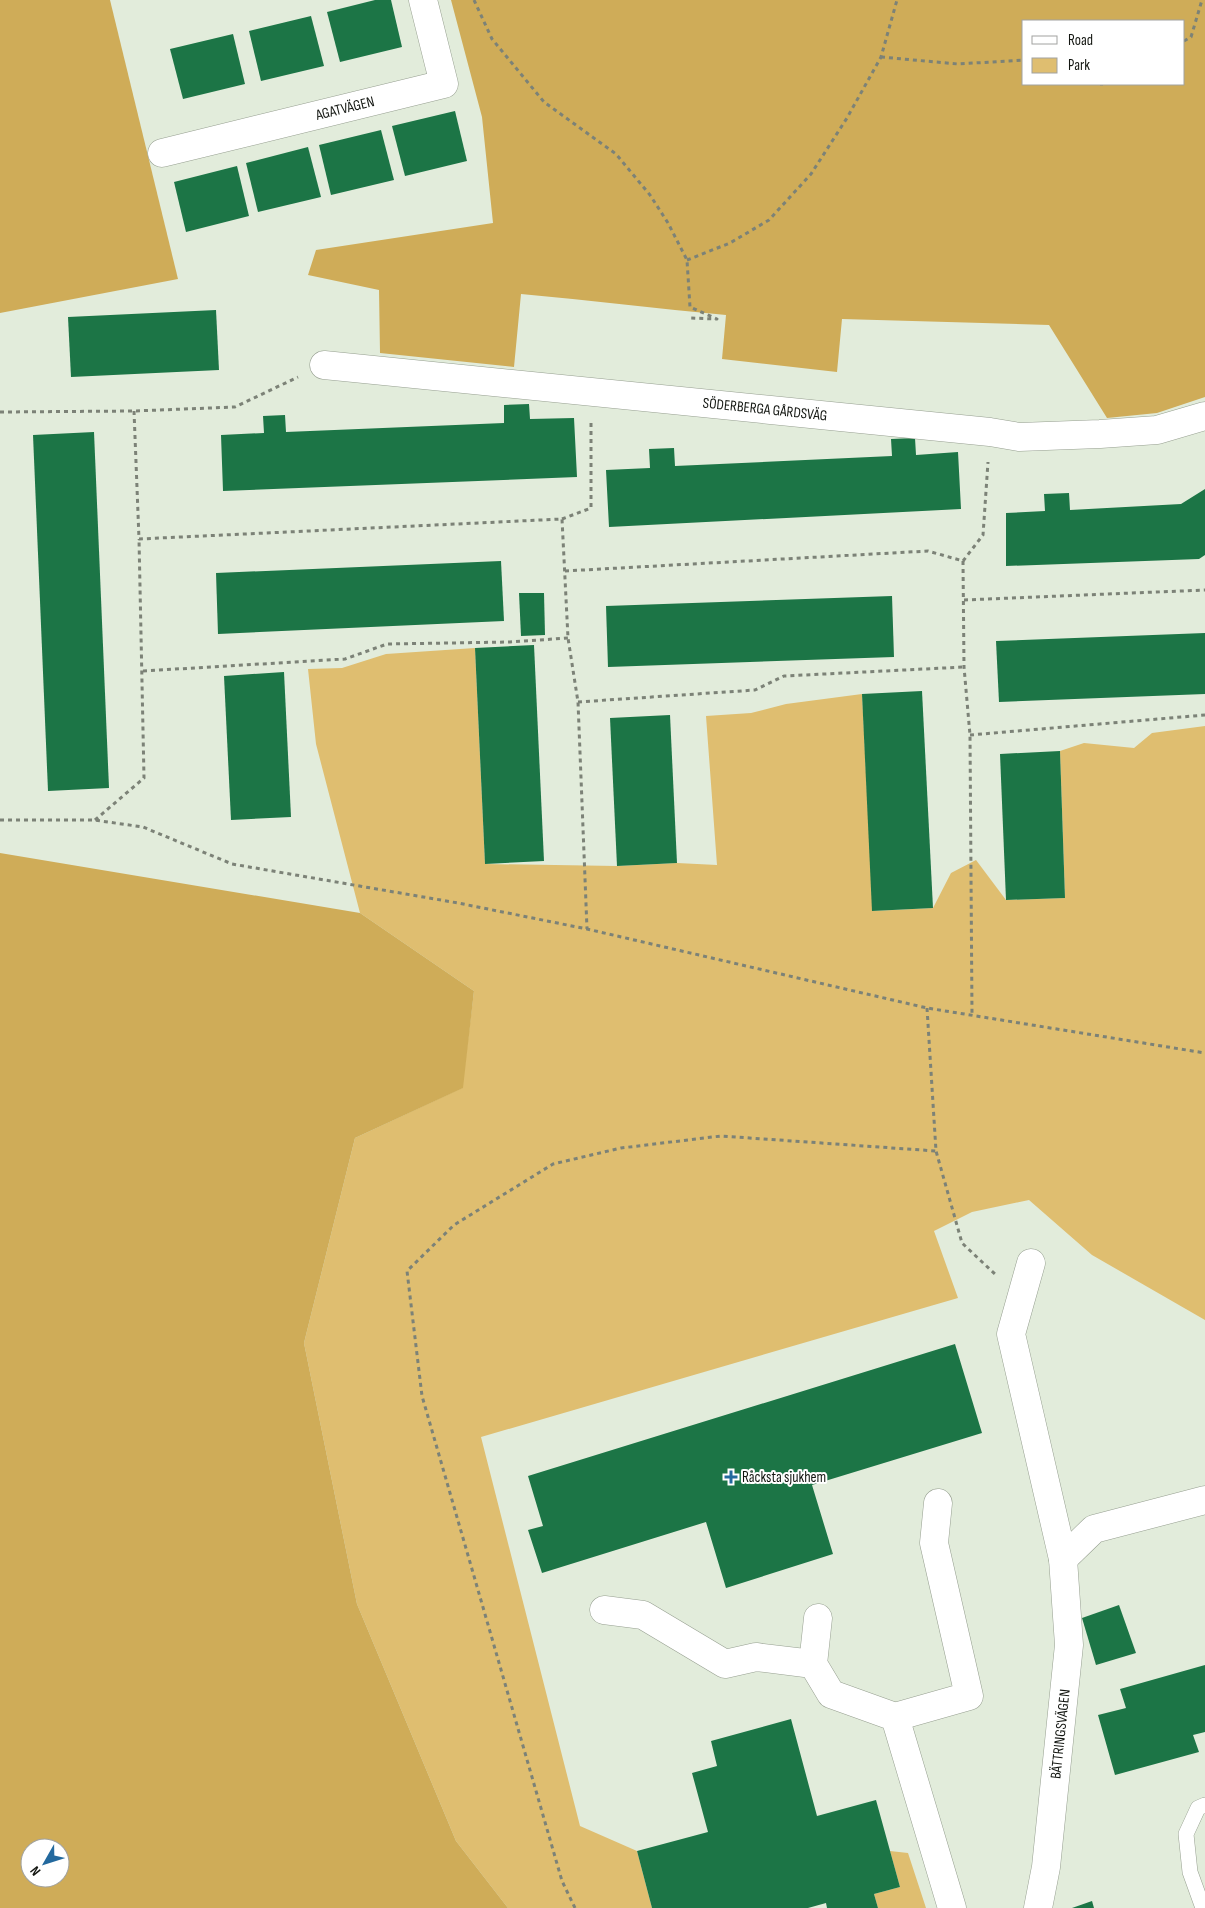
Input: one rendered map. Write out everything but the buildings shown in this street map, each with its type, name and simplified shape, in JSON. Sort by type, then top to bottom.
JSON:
[{"type":"street","name":"AGATVÄGEN","points":[[162,152],[444,84],[422,0]]},
{"type":"street","name":"SÖDERBERGA GÅRDSVÄG","points":[[324,365],[990,432],[1019,437],[1157,430],[1205,416]]},
{"type":"street","name":"BÄTTRINGSVÄGEN","points":[[1032,1263],[1011,1334],[1062,1559],[1069,1645],[1046,1867],[1038,1908]]},
{"type":"street","points":[[1062,1559],[1094,1529],[1205,1500]]},
{"type":"street","points":[[818,1618],[814,1664],[830,1694],[895,1716],[969,1696],[934,1543],[938,1503]]},
{"type":"street","points":[[604,1610],[643,1615],[724,1664],[756,1657],[814,1664]]},
{"type":"street","points":[[895,1716],[952,1908]]},
{"type":"lane","points":[[1203,1908],[1190,1872],[1186,1834],[1198,1808],[1205,1805]]},
{"type":"path","points":[[474,0],[492,39],[544,102],[616,154],[650,195],[668,223],[686,260],[690,307],[717,320],[690,318]]},
{"type":"path","points":[[686,260],[730,243],[770,220],[811,174],[847,118],[881,57],[897,0]]},
{"type":"path","points":[[1185,41],[1191,38],[1202,0]]},
{"type":"path","points":[[881,57],[958,64],[1022,60]]},
{"type":"path","points":[[0,412],[134,411],[235,407],[324,365]]},
{"type":"path","points":[[139,539],[562,519],[592,508],[591,392]]},
{"type":"path","points":[[94,820],[144,778],[139,539],[134,411]]},
{"type":"path","points":[[972,1014],[970,735],[964,667],[963,561],[983,535],[990,432]]},
{"type":"path","points":[[562,519],[568,638],[578,702],[587,929]]},
{"type":"path","points":[[565,571],[928,551],[963,561]]},
{"type":"path","points":[[964,600],[1205,590]]},
{"type":"path","points":[[142,671],[344,659],[387,644],[510,642],[568,638]]},
{"type":"path","points":[[578,702],[755,690],[784,676],[964,667]]},
{"type":"path","points":[[970,735],[1205,715]]},
{"type":"path","points":[[0,820],[94,820],[142,827],[232,864],[458,903],[587,929],[927,1008],[1205,1053]]},
{"type":"path","points":[[927,1008],[936,1151],[962,1243],[1021,1299]]},
{"type":"path","points":[[575,1908],[562,1881],[422,1396],[408,1272],[454,1225],[553,1164],[621,1148],[721,1136],[936,1151]]},
{"type":"green space","points":[[475,648],[485,864],[617,866],[677,863],[717,865],[706,716],[751,713],[786,704],[862,694],[873,911],[933,908],[951,873],[976,860],[1006,900],[1065,898],[1060,751],[1084,743],[1134,748],[1152,733],[1205,726],[1205,1320],[1092,1255],[1029,1200],[972,1212],[934,1231],[958,1298],[481,1437],[580,1826],[637,1851],[652,1908],[508,1908],[456,1841],[357,1604],[304,1343],[355,1138],[462,1088],[474,991],[360,913],[316,744],[308,669],[342,668],[386,654]]},
{"type":"green space","points":[[890,1851],[908,1853],[926,1908],[878,1908],[874,1894],[900,1887]]},
{"type":"shaded area","points":[[0,0],[110,0],[178,279],[0,313]]},
{"type":"shaded area","points":[[451,0],[1205,0],[1205,397],[1157,413],[1107,418],[1049,325],[842,319],[837,372],[722,359],[726,315],[521,294],[514,367],[380,353],[379,290],[308,275],[316,250],[493,223],[482,117]]},
{"type":"shaded area","points":[[0,853],[360,913],[474,991],[463,1088],[355,1138],[304,1343],[357,1604],[456,1841],[508,1908],[0,1908]]},
{"type":"place","name":"Råcksta sjukhem","points":[[731,1477]]}]
